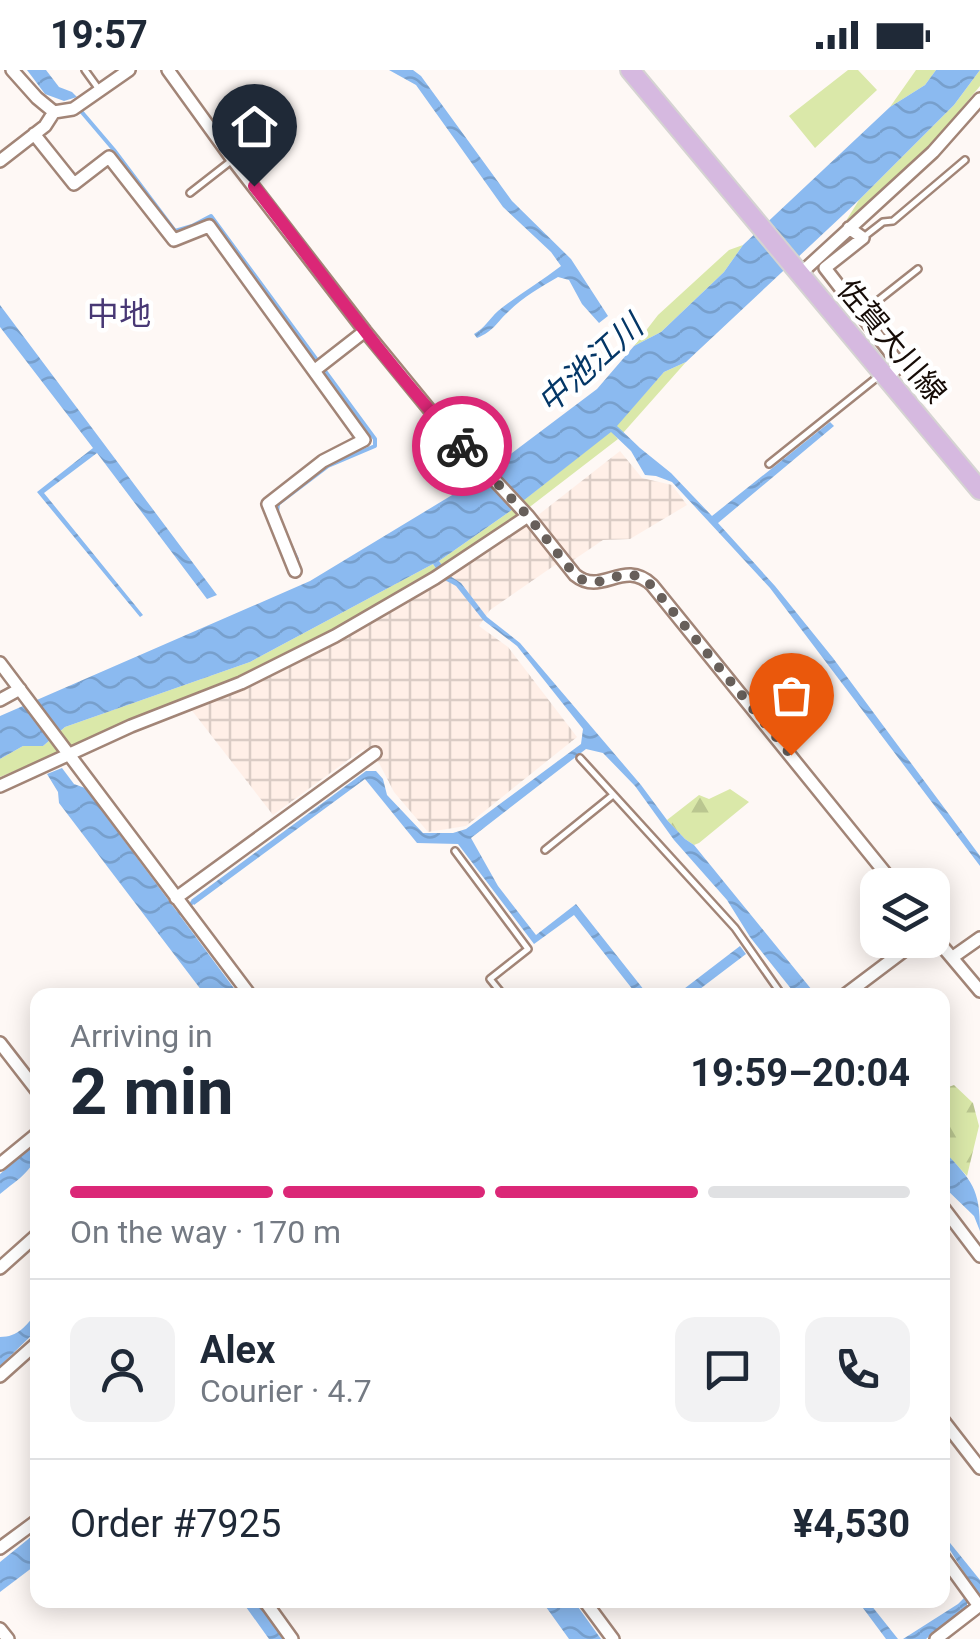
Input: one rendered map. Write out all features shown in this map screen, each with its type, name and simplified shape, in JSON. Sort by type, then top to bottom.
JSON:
[{"type":"main road","name":"佐賀大川線","points":[[630,70],[980,490]]},
{"type":"street","points":[[12,70],[54,112]]},
{"type":"street","points":[[0,162],[45,126],[54,112],[76,107],[128,70]]},
{"type":"street","points":[[168,70],[365,331],[575,575],[592,584],[637,574],[652,586],[881,868]]},
{"type":"street","points":[[800,274],[932,152],[980,99]]},
{"type":"street","points":[[34,134],[74,184],[109,157],[174,240],[209,226],[319,366],[364,440],[322,460],[268,504],[295,571]]},
{"type":"street","points":[[849,228],[863,238],[825,268],[900,366],[885,376]]},
{"type":"street","points":[[319,366],[365,331]]},
{"type":"street","points":[[0,786],[66,751],[241,683],[335,636],[435,578],[528,516]]},
{"type":"street","points":[[0,663],[245,988]]},
{"type":"street","points":[[0,700],[21,691]]},
{"type":"street","points":[[176,898],[375,753]]},
{"type":"street","points":[[953,958],[980,938]]},
{"type":"street","points":[[950,955],[980,991]]},
{"type":"street","points":[[854,988],[894,958]]},
{"type":"street","points":[[0,1042],[30,1081]]},
{"type":"street","points":[[0,1164],[30,1140]]},
{"type":"street","points":[[950,1217],[980,1256]]},
{"type":"street","points":[[0,1268],[30,1241]]},
{"type":"street","points":[[0,1376],[30,1349]]},
{"type":"street","points":[[950,1429],[980,1468]]},
{"type":"street","points":[[0,1548],[30,1526]]},
{"type":"street","points":[[936,1639],[979,1606],[950,1566]]},
{"type":"street","points":[[270,1608],[292,1639]]},
{"type":"street","points":[[590,1608],[613,1639]]},
{"type":"street","points":[[0,1629],[8,1639]]},
{"type":"lane","points":[[85,70],[100,90]]},
{"type":"lane","points":[[190,193],[234,160]]},
{"type":"lane","points":[[863,238],[883,222],[893,221],[965,160]]},
{"type":"lane","points":[[861,314],[918,269]]},
{"type":"lane","points":[[769,464],[885,376]]},
{"type":"lane","points":[[580,758],[735,928],[777,988]]},
{"type":"lane","points":[[545,850],[613,795]]},
{"type":"lane","points":[[455,852],[528,949],[490,979],[497,988]]},
{"type":"shaded area","points":[[620,451],[642,478],[672,485],[687,505],[630,539],[603,540],[569,563],[555,565],[490,610],[479,626],[508,647],[577,737],[466,826],[428,832],[394,792],[379,763],[363,749],[273,815],[190,708],[281,671],[431,587],[528,523]]},
{"type":"green space","points":[[848,70],[858,70],[877,90],[815,148],[789,116]]},
{"type":"green space","points":[[916,70],[936,70],[925,85],[890,107]]},
{"type":"green space","points":[[980,70],[980,86],[929,148],[844,224],[859,200],[954,105]]},
{"type":"green space","points":[[743,245],[724,272],[661,332],[634,346],[658,315],[729,250]]},
{"type":"green space","points":[[686,362],[623,433],[616,426],[664,372]]},
{"type":"green space","points":[[611,431],[618,439],[518,516],[442,565],[439,561],[509,512]]},
{"type":"green space","points":[[433,564],[437,570],[335,631],[234,680],[0,777],[0,759],[23,746],[43,746],[65,727],[250,662]]},
{"type":"green space","points":[[730,789],[749,802],[699,843],[694,845],[685,839],[667,820],[699,795],[709,799]]},
{"type":"green space","points":[[954,1085],[973,1103],[979,1126],[967,1176],[950,1158],[950,1086]]},
{"type":"water","points":[[27,70],[46,70],[59,87],[77,97],[64,101],[45,94]]},
{"type":"water","points":[[389,70],[413,70],[421,76],[512,201],[571,259],[608,316],[599,323],[582,304],[569,280],[558,277],[520,301],[491,330],[477,338],[474,334],[498,311],[561,266],[503,207],[416,85]]},
{"type":"water","points":[[936,70],[980,70],[954,105],[859,200],[686,362],[664,372],[617,426],[671,473],[712,516],[830,422],[834,426],[718,523],[833,658],[980,856],[980,866],[770,588],[672,482],[645,475],[631,451],[611,432],[439,561],[487,617],[520,643],[667,820],[694,845],[810,988],[790,988],[727,900],[674,840],[635,786],[603,753],[586,749],[471,838],[498,886],[536,935],[576,904],[642,988],[631,988],[574,915],[534,944],[458,844],[417,843],[365,779],[194,905],[191,900],[366,771],[376,771],[383,779],[387,795],[423,833],[453,833],[466,829],[581,744],[583,729],[517,646],[483,620],[433,564],[250,662],[65,727],[43,746],[23,746],[0,759],[0,716],[310,581],[472,483],[597,389],[634,346],[661,332],[724,272],[743,245],[890,107],[925,85]]},
{"type":"water","points":[[0,305],[217,595],[207,599],[97,453],[44,493],[143,615],[140,617],[37,492],[93,448],[0,327]]},
{"type":"water","points":[[62,768],[74,784],[85,788],[234,988],[200,988],[59,803],[58,792],[47,774]]},
{"type":"water","points":[[740,946],[746,954],[701,988],[685,988]]},
{"type":"water","points":[[30,1149],[30,1167],[0,1194],[0,1174]]},
{"type":"water","points":[[950,1158],[976,1195],[980,1231],[974,1216],[950,1193]]},
{"type":"water","points":[[30,1320],[30,1337],[0,1366],[0,1337],[17,1333]]},
{"type":"water","points":[[30,1538],[30,1569],[0,1592],[0,1562]]},
{"type":"water","points":[[950,1543],[980,1580],[980,1594],[975,1593],[950,1550]]},
{"type":"water","points":[[964,1598],[967,1606],[926,1639],[903,1639],[958,1604]]},
{"type":"water","points":[[247,1608],[261,1608],[283,1639],[269,1639]]},
{"type":"water","points":[[547,1608],[579,1608],[601,1639],[569,1639]]},
{"type":"water","points":[[863,1608],[873,1608],[898,1639],[886,1639]]},
{"type":"waterway","points":[[80,110],[175,231],[211,216],[375,439],[375,446],[328,466],[278,504],[277,513]]},
{"type":"waterway","points":[[290,544],[297,559]]},
{"type":"waterway","points":[[178,914],[193,902]]},
{"type":"way so far","points":[[462,446],[584,582],[592,584],[624,574],[637,574],[645,579],[791,755]]},
{"type":"district","name":"中地","points":[[119,314]]},
{"type":"route","points":[[254,186],[365,331],[462,446]]},
{"type":"water label","name":"中池江川","points":[[590,364]]}]
